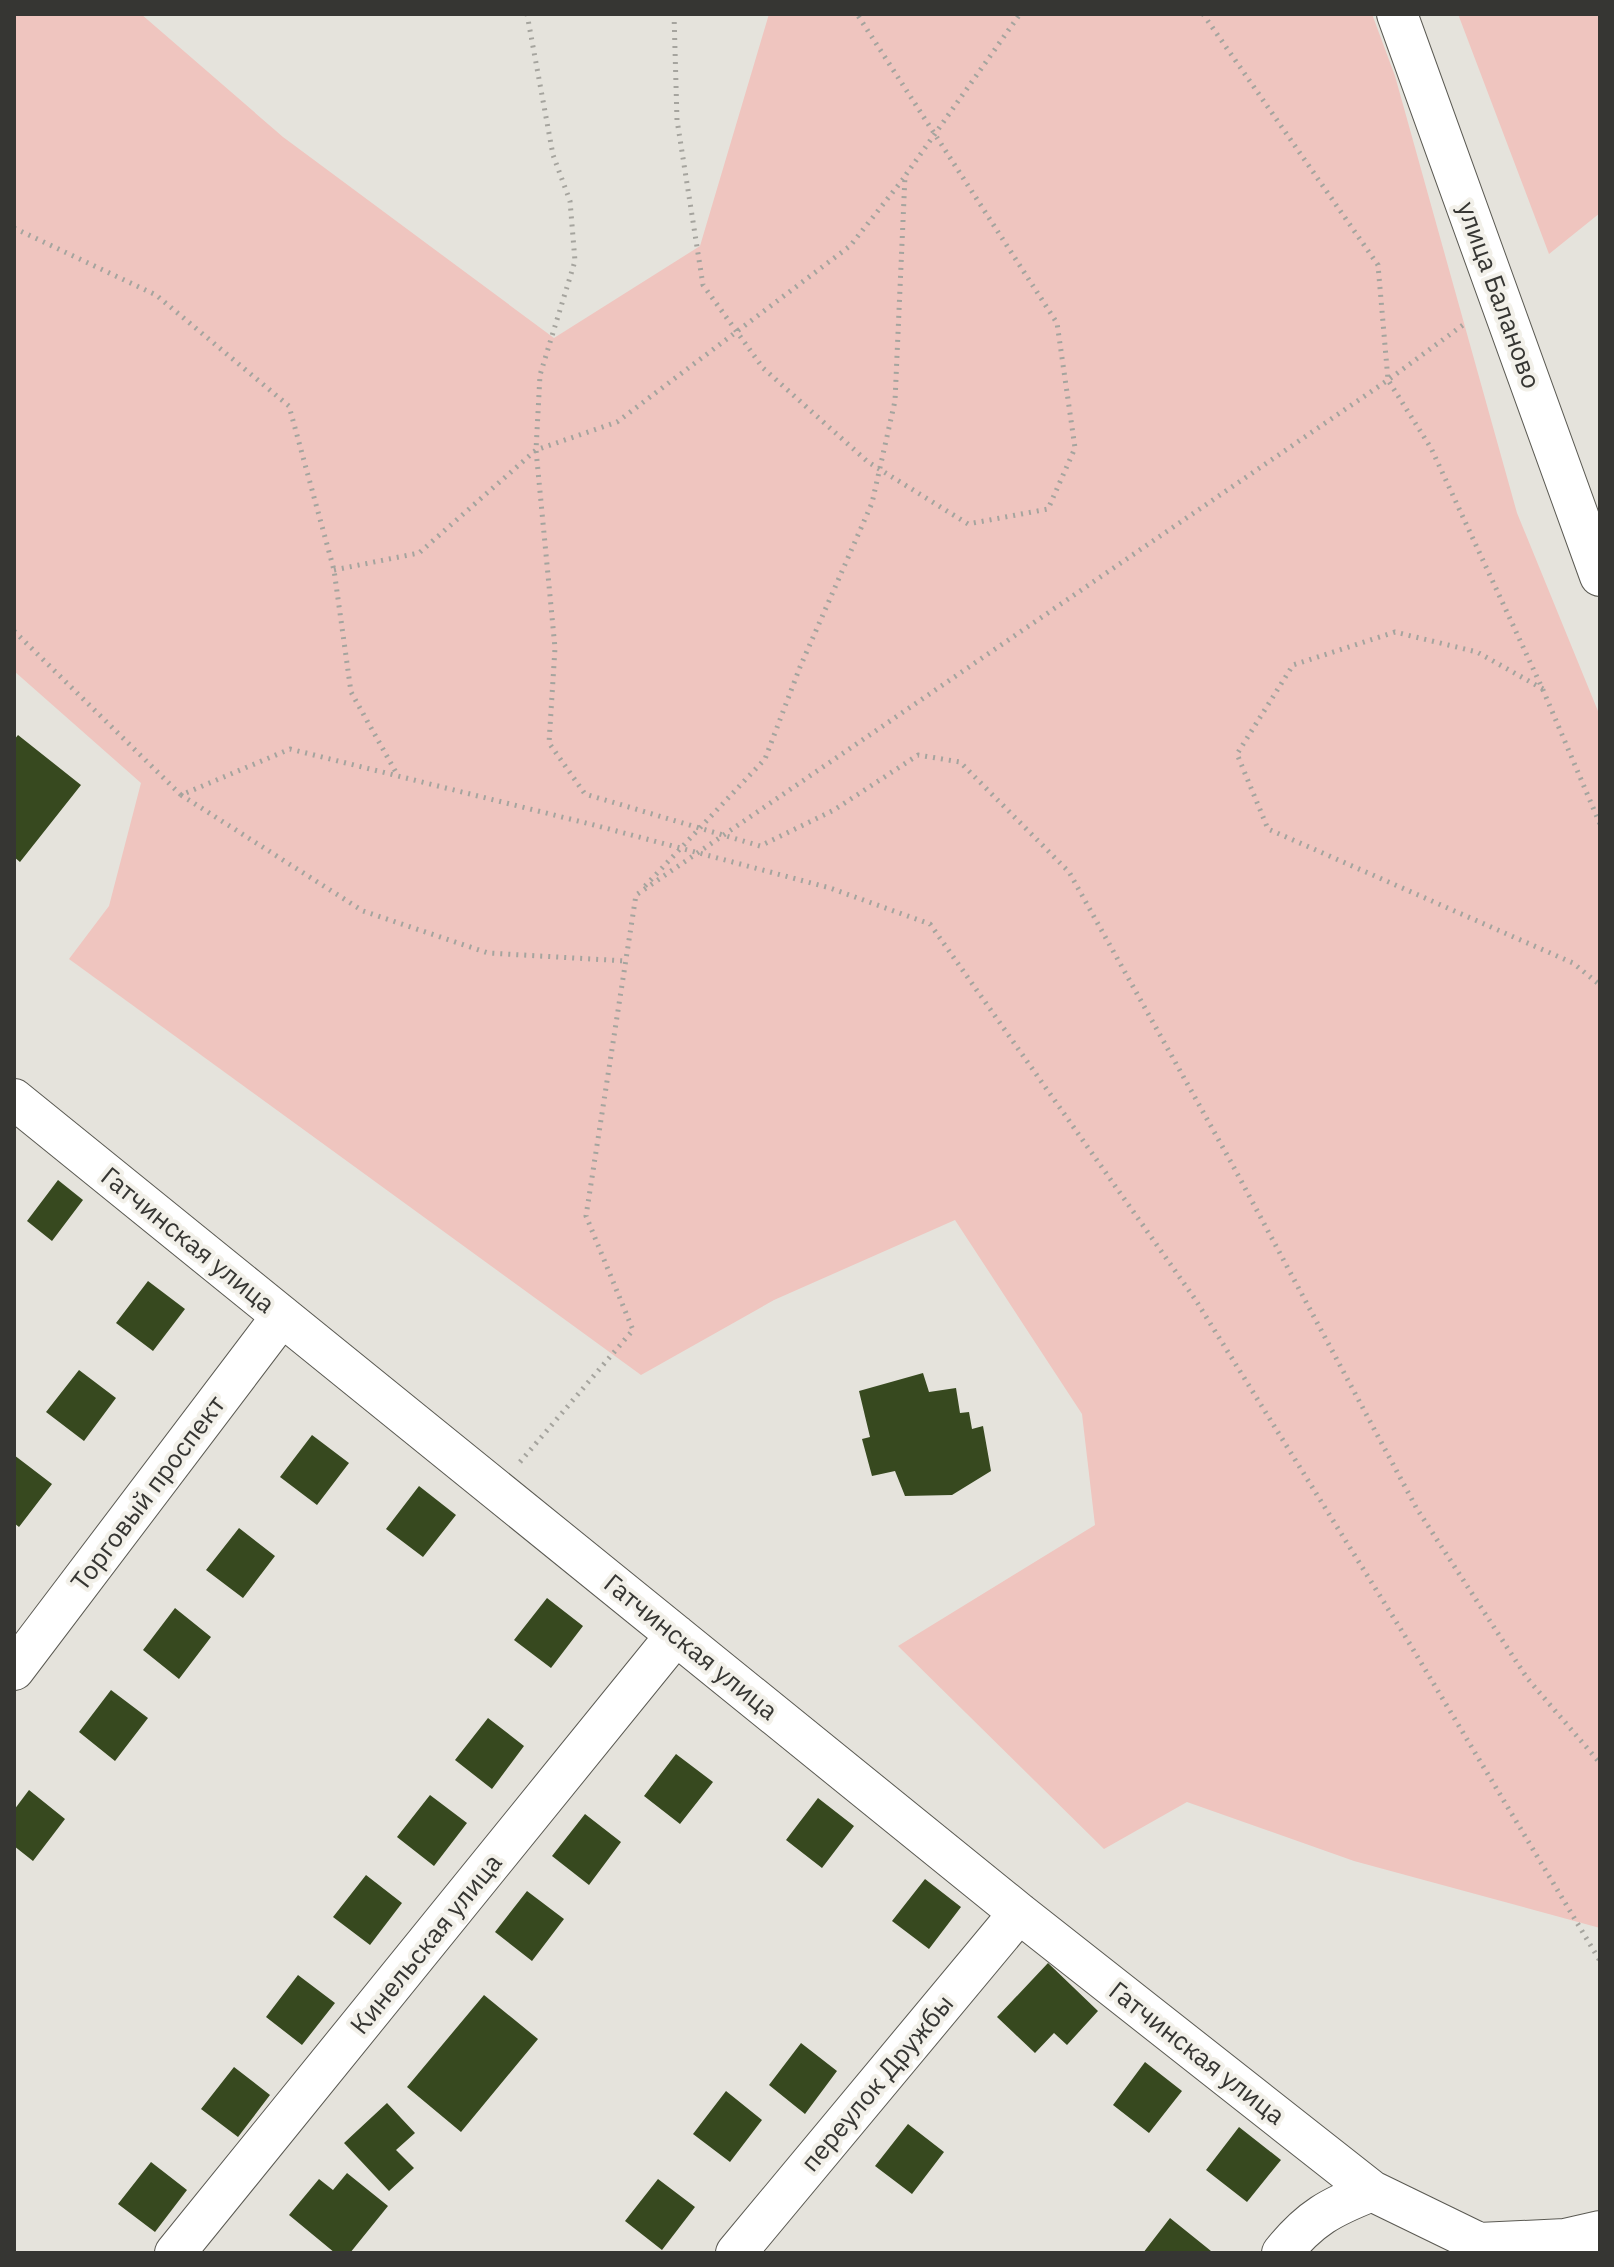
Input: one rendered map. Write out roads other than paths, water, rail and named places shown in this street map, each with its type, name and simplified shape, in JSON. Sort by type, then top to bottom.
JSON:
[{"type":"street","name":"улица Баланово","points":[[1397,14],[1600,576]]},
{"type":"street","name":"Гатчинская улица","points":[[14,1099],[1019,1913],[1372,2191],[1481,2248]]},
{"type":"street","name":"Торговый проспект","points":[[14,1670],[282,1316]]},
{"type":"street","name":"Кинельская улица","points":[[175,2253],[676,1635]]},
{"type":"street","name":"переулок Дружбы","points":[[736,2253],[1019,1913]]},
{"type":"street","points":[[1282,2253],[1317,2216],[1372,2191]]},
{"type":"street","points":[[1481,2248],[1565,2239],[1600,2231]]}]
